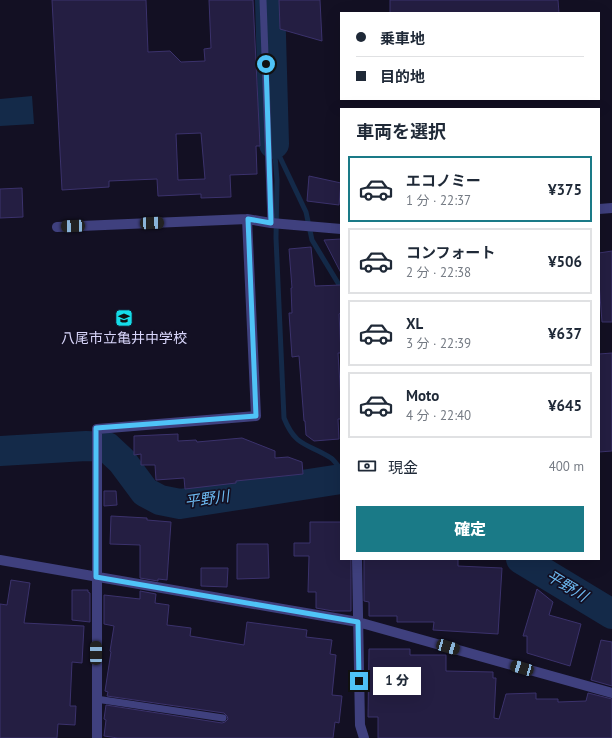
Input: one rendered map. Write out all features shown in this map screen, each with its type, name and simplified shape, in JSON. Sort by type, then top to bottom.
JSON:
[{"type":"street","points":[[600,209],[612,208]]},
{"type":"street","points":[[96,738],[96,428],[256,416],[248,219]]},
{"type":"street","points":[[57,227],[248,219],[271,223],[340,229]]},
{"type":"street","points":[[0,560],[358,622],[612,693]]},
{"type":"street","points":[[357,560],[360,725],[364,738]]},
{"type":"lane","points":[[263,0],[271,223]]},
{"type":"lane","points":[[96,699],[224,718]]},
{"type":"water","points":[[32,96],[34,124],[0,126],[0,99]]},
{"type":"building","points":[[52,0],[146,0],[148,52],[170,51],[181,62],[205,61],[204,49],[211,48],[209,0],[253,0],[260,146],[256,146],[257,174],[230,175],[231,197],[201,198],[201,194],[158,196],[157,179],[109,181],[109,187],[62,190]],"holes":[[[201,133],[205,179],[178,180],[176,134]]]},
{"type":"building","points":[[279,0],[320,0],[322,41],[280,29]]},
{"type":"building","points":[[390,0],[558,0],[559,12],[390,12]]},
{"type":"building","points":[[309,176],[340,183],[339,205],[307,201]]},
{"type":"building","points":[[22,188],[23,217],[0,218],[0,189]]},
{"type":"building","points":[[340,239],[340,271],[324,240]]},
{"type":"building","points":[[311,247],[315,286],[340,285],[340,353],[338,353],[340,384],[340,419],[338,419],[339,439],[314,441],[306,435],[299,356],[292,357],[289,313],[292,313],[292,288],[289,249]]},
{"type":"building","points":[[612,251],[612,322],[602,322],[600,296],[600,253]]},
{"type":"building","points":[[612,353],[612,451],[600,452],[600,354]]},
{"type":"building","points":[[178,434],[178,441],[196,440],[197,442],[242,438],[275,451],[275,458],[288,457],[302,462],[303,474],[236,481],[236,483],[185,489],[184,478],[156,480],[155,465],[141,465],[141,454],[134,455],[134,436]]},
{"type":"building","points":[[104,491],[116,491],[117,505],[104,506]]},
{"type":"building","points":[[111,516],[147,518],[147,520],[171,522],[167,580],[158,579],[158,581],[140,578],[140,545],[110,544]]},
{"type":"building","points":[[310,522],[340,522],[340,560],[351,560],[351,611],[333,611],[316,608],[316,592],[308,592],[309,556],[294,556],[294,543],[310,543]]},
{"type":"building","points":[[237,544],[268,544],[269,578],[237,579]]},
{"type":"building","points":[[364,560],[458,560],[458,566],[502,568],[498,634],[433,630],[434,622],[397,622],[397,616],[369,616],[369,602],[364,601]]},
{"type":"building","points":[[201,568],[228,568],[227,587],[201,586]]},
{"type":"building","points":[[11,580],[30,583],[24,623],[84,626],[82,663],[72,662],[70,706],[76,706],[75,725],[58,724],[57,738],[0,738],[0,604],[7,605]]},
{"type":"building","points":[[537,589],[553,602],[549,615],[581,624],[570,666],[527,653],[527,636],[523,636]]},
{"type":"building","points":[[72,590],[88,590],[90,593],[90,622],[72,620]]},
{"type":"building","points":[[140,591],[156,594],[155,603],[169,605],[167,625],[191,628],[190,636],[244,645],[247,622],[307,630],[306,637],[332,640],[330,654],[336,655],[332,695],[342,696],[339,723],[335,722],[333,738],[118,738],[104,736],[106,705],[222,723],[228,719],[224,713],[107,696],[108,692],[105,691],[114,626],[104,624],[104,595],[140,599]]},
{"type":"building","points":[[601,640],[612,642],[612,686],[591,680]]},
{"type":"building","points":[[369,649],[410,649],[410,655],[446,655],[446,671],[493,672],[493,678],[496,678],[494,718],[499,719],[506,694],[536,693],[536,699],[558,699],[558,702],[586,701],[588,693],[612,699],[612,738],[378,738],[378,717],[368,717]]},
{"type":"waterway","points":[[270,0],[274,144]]},
{"type":"waterway","points":[[274,144],[277,180],[276,238],[284,418],[293,435],[298,440],[331,458],[340,469]]},
{"type":"waterway","points":[[276,149],[306,212],[312,240],[340,286]]},
{"type":"waterway","name":"平野川","points":[[0,451],[86,446],[107,447],[122,461],[145,492],[160,500],[180,504],[340,479]]},
{"type":"waterway","name":"平野川","points":[[523,560],[612,614]]},
{"type":"place","name":"八尾市立亀井中学校","points":[[124,318]]},
{"type":"route","points":[[266,64],[271,223],[248,219],[256,416],[96,428],[96,577],[358,622],[359,681]]}]
